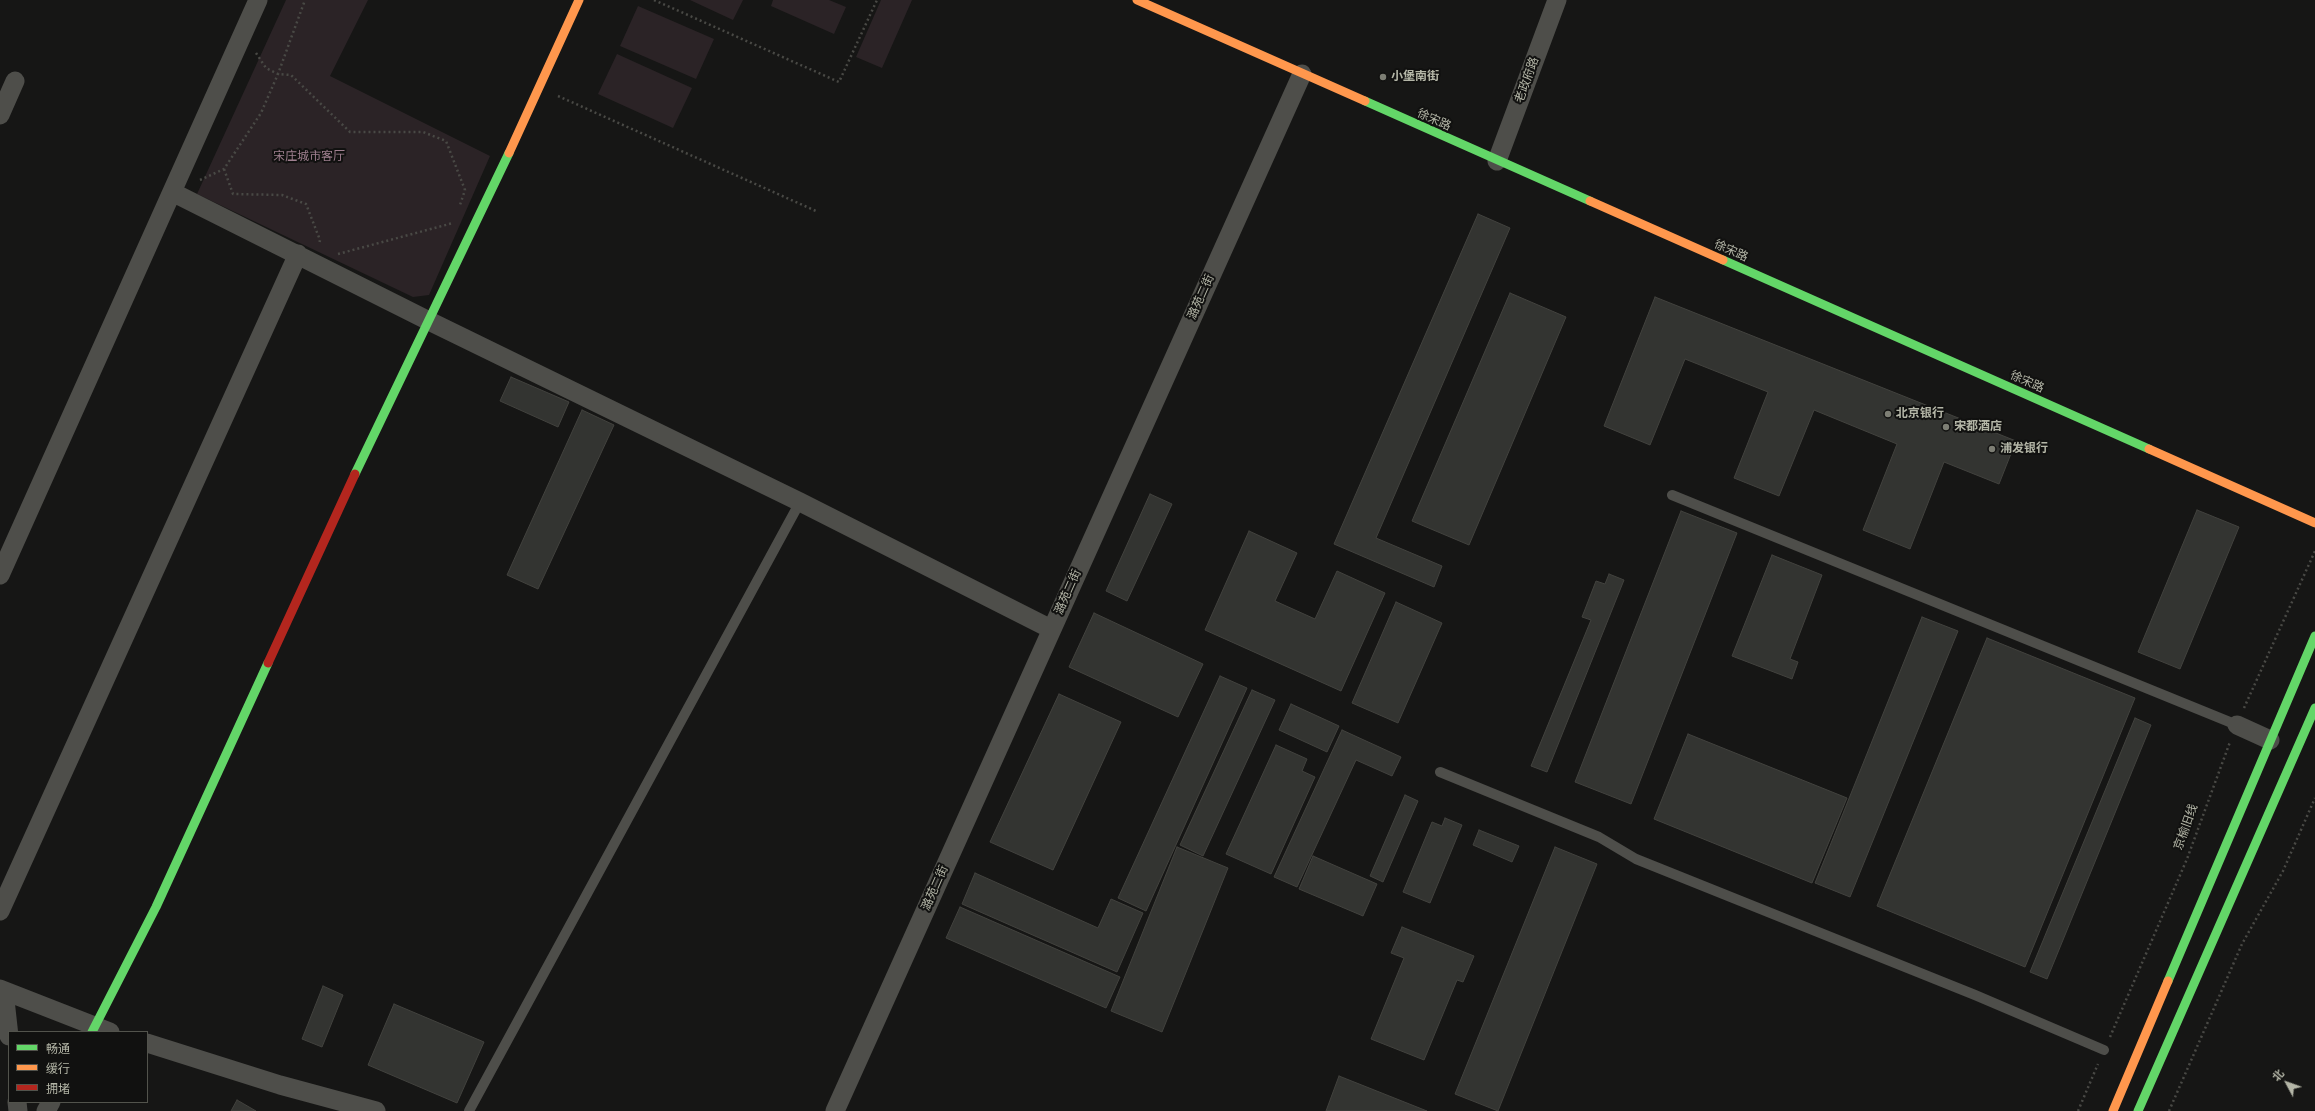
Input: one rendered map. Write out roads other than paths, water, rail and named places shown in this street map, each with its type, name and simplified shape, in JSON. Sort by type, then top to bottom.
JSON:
[{"type":"street","points":[[0,575],[258,0]]},
{"type":"street","points":[[2,990],[99,1030],[346,491],[478,220],[579,0]]},
{"type":"street","name":"徐宋路","points":[[1137,0],[2315,523]]},
{"type":"street","name":"老政府路","points":[[1497,161],[1556,0]]},
{"type":"street","name":"潞苑二街","points":[[835,1111],[1302,74]]},
{"type":"street","points":[[0,115],[15,81]]},
{"type":"street","points":[[172,192],[429,321],[800,502],[1051,629]]},
{"type":"street","points":[[0,911],[298,254]]},
{"type":"street","points":[[2113,1111],[2315,636]]},
{"type":"street","points":[[2138,1111],[2315,708]]},
{"type":"street","points":[[2237,725],[2270,740]]},
{"type":"street","points":[[2,990],[8,1031]]},
{"type":"street","points":[[148,1044],[280,1085],[376,1111]]},
{"type":"lane","points":[[1672,494],[2237,725]]},
{"type":"lane","points":[[469,1111],[800,502]]},
{"type":"lane","points":[[1440,772],[1599,837],[1636,859],[1975,995],[2104,1050]]},
{"type":"place","name":"小堡南街","points":[[1383,77]]},
{"type":"place","name":"北京银行","points":[[1888,414]]},
{"type":"place","name":"宋都酒店","points":[[1946,427]]},
{"type":"place","name":"浦发银行","points":[[1992,449]]},
{"type":"park label","name":"宋庄城市客厅","points":[[309,157]]}]
